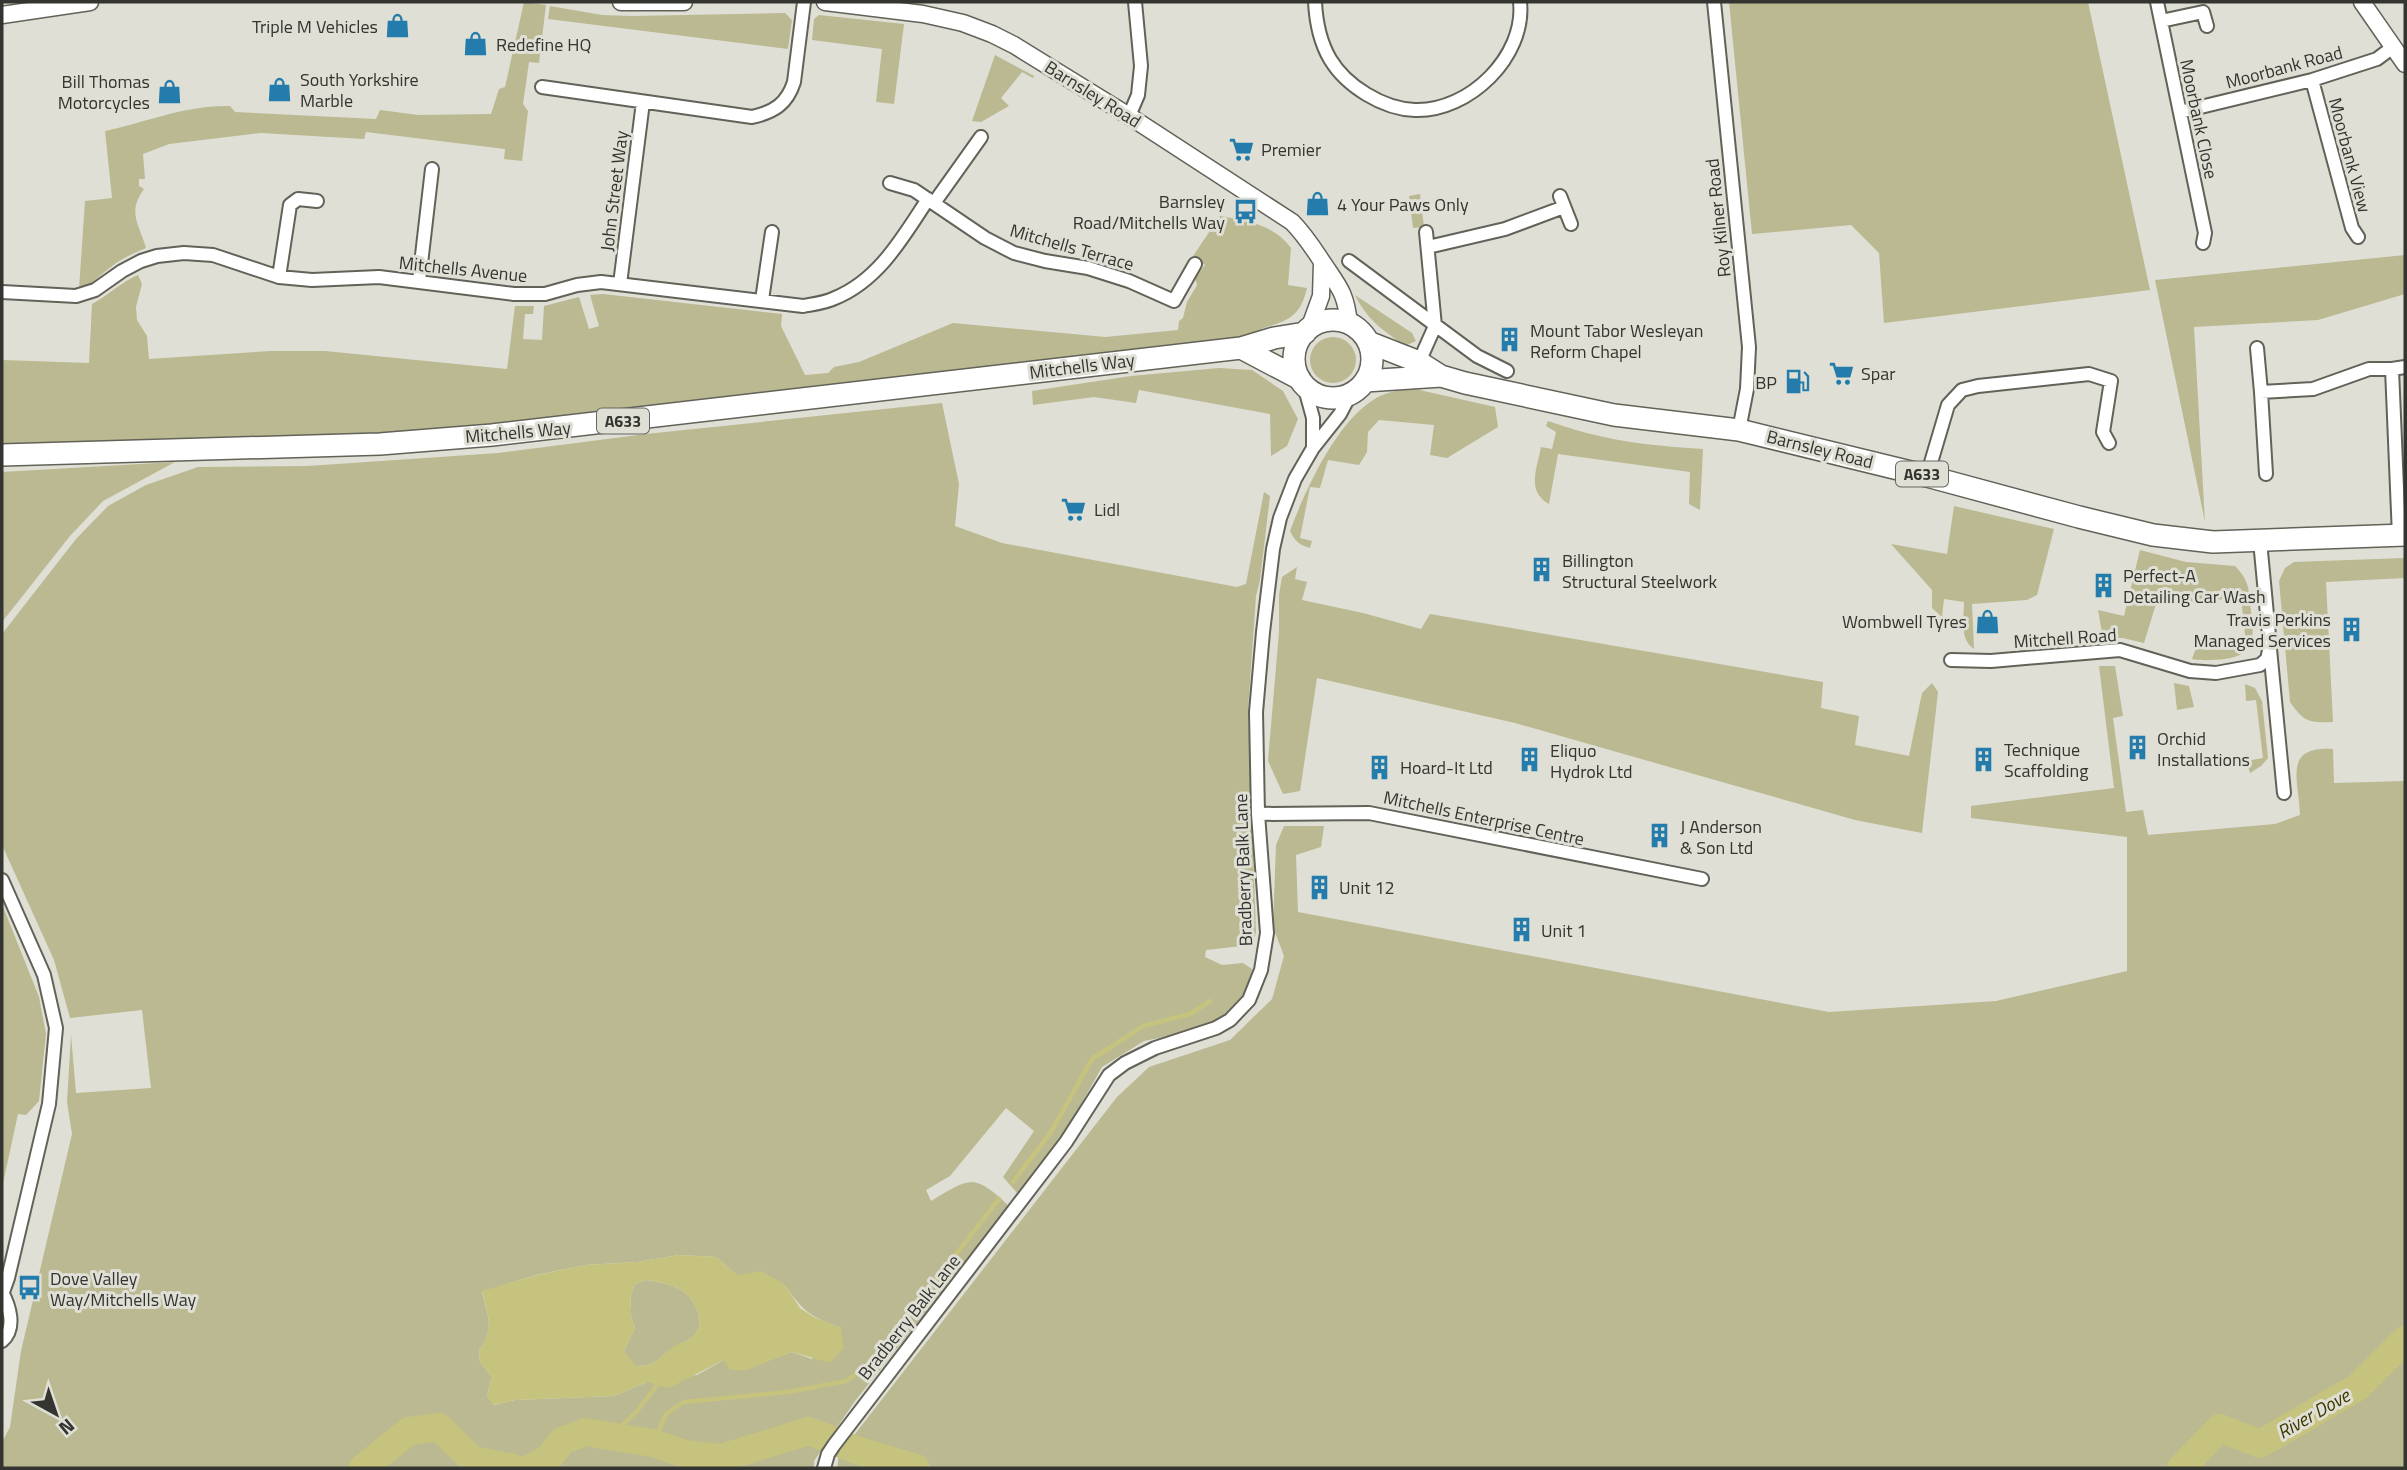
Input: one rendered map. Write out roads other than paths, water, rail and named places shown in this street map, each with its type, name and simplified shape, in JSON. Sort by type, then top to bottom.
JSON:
[{"type":"main road","points":[[1241,348],[1302,382],[1312,391],[1331,398],[1358,387],[1372,362],[1368,342],[1359,330],[1349,324],[1327,321],[1307,331],[1295,351],[1294,361],[1302,382]]},
{"type":"main road","name":"Mitchells Way","points":[[2,455],[380,444],[492,435],[1241,348],[1307,331]]},
{"type":"main road","name":"Barnsley Road","points":[[1368,342],[1419,362],[1441,376],[1555,404],[1614,415],[1739,430],[2153,535],[2213,542],[2402,536]]},
{"type":"main road","name":"Barnsley Road","points":[[1358,387],[1441,376]]},
{"type":"street","points":[[2,15],[90,2]]},
{"type":"street","points":[[628,2],[684,2]]},
{"type":"street","points":[[542,87],[752,117],[773,110],[790,94],[794,82],[804,2]]},
{"type":"street","name":"Barnsley Road","points":[[825,2],[890,9],[963,23],[1014,45],[1292,222],[1306,235],[1342,290],[1349,324]]},
{"type":"street","points":[[1129,116],[1138,95],[1141,66],[1135,2]]},
{"type":"street","points":[[1315,2],[1322,39],[1330,58],[1341,73],[1372,97],[1415,110],[1456,100],[1475,90],[1495,73],[1507,56],[1517,33],[1520,2]]},
{"type":"street","name":"Roy Kilner Road","points":[[1714,2],[1749,347],[1747,389],[1739,430]]},
{"type":"street","name":"Moorbank Close","points":[[2157,2],[2204,233],[2203,243]]},
{"type":"street","points":[[2362,2],[2405,64]]},
{"type":"street","points":[[2161,21],[2203,12],[2207,26]]},
{"type":"street","name":"Moorbank Road","points":[[2180,112],[2312,80],[2377,59],[2393,47]]},
{"type":"street","name":"Moorbank View","points":[[2312,80],[2351,228],[2358,237]]},
{"type":"street","name":"John Street Way","points":[[620,284],[643,102]]},
{"type":"street","name":"Mitchells Avenue","points":[[2,292],[76,296],[95,290],[141,261],[184,253],[213,255],[279,277],[313,280],[379,277],[514,293],[545,294],[601,282],[803,306],[835,299],[852,290],[881,266],[981,137]]},
{"type":"street","points":[[419,281],[432,169]]},
{"type":"street","name":"Mitchells Terrace","points":[[890,183],[914,190],[985,238],[1014,253],[1088,268],[1129,281],[1174,301],[1195,264]]},
{"type":"street","points":[[279,277],[289,205],[298,199],[317,201]]},
{"type":"street","points":[[1428,247],[1505,229],[1562,202],[1571,224]]},
{"type":"street","points":[[762,300],[772,232]]},
{"type":"street","points":[[1419,362],[1435,326],[1426,232]]},
{"type":"street","points":[[1349,261],[1477,356],[1507,371]]},
{"type":"street","points":[[1307,331],[1321,296],[1322,263]]},
{"type":"street","points":[[2257,348],[2266,474]]},
{"type":"street","points":[[2261,392],[2314,389],[2369,369],[2405,367]]},
{"type":"street","points":[[2392,369],[2402,536]]},
{"type":"street","points":[[1927,476],[1948,405],[1962,390],[1978,386],[2089,374],[2111,381],[2103,432],[2109,443]]},
{"type":"street","points":[[1302,382],[1313,418],[1313,448]]},
{"type":"street","name":"Bradberry Balk Lane","points":[[824,1468],[828,1454],[846,1428],[1058,1152],[1109,1075],[1148,1051],[1216,1028],[1230,1020],[1249,1000],[1261,970],[1266,933],[1258,814],[1256,712],[1266,604],[1280,518],[1295,479],[1313,448],[1358,387]]},
{"type":"street","points":[[2260,541],[2284,793]]},
{"type":"street","name":"Mitchell Road","points":[[1951,660],[1991,661],[2120,650],[2190,671],[2216,673],[2260,665],[2267,659],[2270,646]]},
{"type":"street","name":"Mitchells Enterprise Centre","points":[[1258,814],[1369,813],[1702,879]]},
{"type":"street","points":[[2,880],[44,975],[56,1028],[50,1104],[8,1278],[2,1292],[12,1322],[6,1338],[2,1340]]},
{"type":"waterway","points":[[1013,1182],[1051,1132],[1092,1059],[1143,1026],[1190,1014],[1210,1001]]},
{"type":"waterway","points":[[653,1443],[666,1414],[684,1402],[788,1392],[846,1381],[870,1364],[999,1199]]},
{"type":"waterway","name":"River Dove","points":[[2181,1468],[2220,1428],[2260,1444],[2358,1387],[2405,1340]]},
{"type":"waterway","points":[[611,1436],[638,1410],[657,1385]]},
{"type":"waterway","name":"River Dove","points":[[363,1468],[409,1431],[439,1427],[473,1460],[514,1468]]},
{"type":"waterway","name":"River Dove","points":[[531,1468],[549,1458],[562,1441],[585,1432],[653,1443],[685,1454],[721,1458],[809,1431],[856,1450],[916,1468]]},
{"type":"place","name":"Triple M Vehicles","points":[[398,26]]},
{"type":"place","name":"Redefine HQ","points":[[476,44]]},
{"type":"place","name":"South Yorkshire Marble","points":[[280,89]]},
{"type":"place","name":"Bill Thomas Motorcycles","points":[[170,91]]},
{"type":"place","name":"Premier","points":[[1241,149]]},
{"type":"place","name":"4 Your Paws Only","points":[[1317,204]]},
{"type":"place","name":"Barnsley Road/Mitchells Way","points":[[1245,211]]},
{"type":"place","name":"Mount Tabor Wesleyan Reform Chapel","points":[[1510,340]]},
{"type":"place","name":"Spar","points":[[1841,373]]},
{"type":"place","name":"BP","points":[[1797,382]]},
{"type":"place","name":"Lidl","points":[[1074,509]]},
{"type":"place","name":"Billington Structural Steelwork","points":[[1542,570]]},
{"type":"place","name":"Perfect-A Detailing Car Wash","points":[[2103,585]]},
{"type":"place","name":"Wombwell Tyres","points":[[1987,621]]},
{"type":"place","name":"Travis Perkins Managed Services","points":[[2351,629]]},
{"type":"place","name":"Orchid Installations","points":[[2137,748]]},
{"type":"place","name":"Technique Scaffolding","points":[[1984,759]]},
{"type":"place","name":"Eliquo Hydrok Ltd","points":[[1530,760]]},
{"type":"place","name":"Hoard-It Ltd","points":[[1380,767]]},
{"type":"place","name":"J Anderson & Son Ltd","points":[[1660,836]]},
{"type":"place","name":"Unit 12","points":[[1319,887]]},
{"type":"place","name":"Unit 1","points":[[1521,930]]},
{"type":"place","name":"Dove Valley Way/Mitchells Way","points":[[30,1288]]}]
